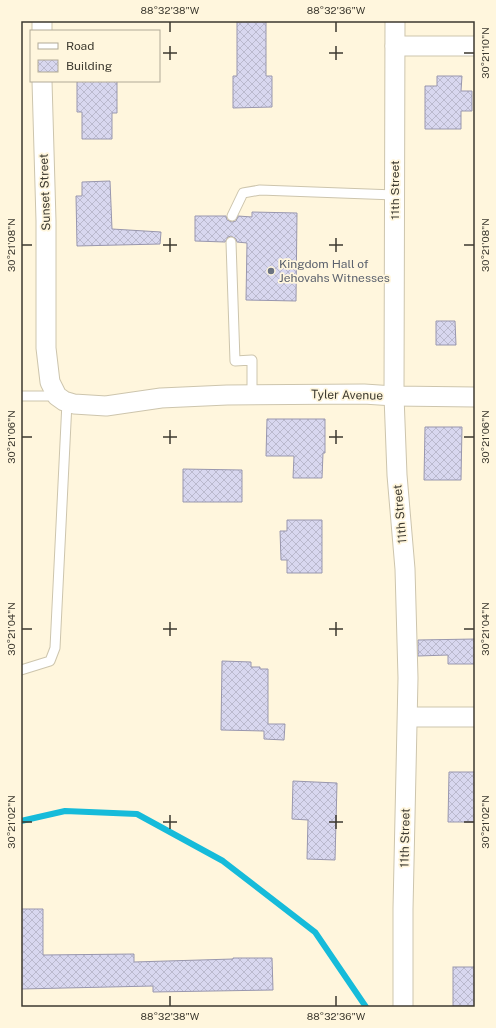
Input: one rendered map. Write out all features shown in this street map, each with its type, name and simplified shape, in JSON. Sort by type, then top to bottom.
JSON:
[{"type":"street","name":"11th Street","points":[[395,21],[394,396],[397,475],[405,569],[408,717],[403,909],[403,1007]]},
{"type":"street","points":[[395,46],[475,46]]},
{"type":"street","name":"Sunset Street","points":[[42,82],[46,221],[46,348],[50,382],[62,399]]},
{"type":"street","name":"Tyler Avenue","points":[[62,399],[74,404],[106,406],[161,398],[252,394],[364,394],[475,397]]},
{"type":"street","points":[[408,717],[475,717]]},
{"type":"lane","points":[[232,216],[243,193],[260,190],[395,195]]},
{"type":"lane","points":[[231,242],[235,360],[252,360],[252,394]]},
{"type":"lane","points":[[21,396],[62,399],[56,648],[50,661],[21,670]]},
{"type":"building","points":[[237,21],[266,21],[266,76],[272,76],[272,107],[233,108],[233,76],[237,76]]},
{"type":"building","points":[[437,76],[462,76],[461,91],[472,91],[472,111],[461,111],[461,129],[425,129],[425,86],[437,86]]},
{"type":"building","points":[[77,82],[117,82],[117,113],[112,113],[112,139],[82,139],[82,112],[77,112]]},
{"type":"building","points":[[110,181],[112,229],[161,232],[160,244],[77,246],[76,196],[82,196],[82,182]]},
{"type":"building","name":"Kingdom Hall of Jehovahs Witnesses","points":[[252,212],[297,213],[296,301],[246,300],[247,243],[237,242],[236,239],[231,236],[228,237],[225,242],[195,241],[195,216],[226,216],[227,220],[232,222],[236,221],[238,216],[252,217]]},
{"type":"building","points":[[436,321],[455,321],[456,345],[436,345]]},
{"type":"building","points":[[267,419],[325,419],[325,453],[323,453],[322,478],[293,478],[294,456],[266,456]]},
{"type":"building","points":[[425,427],[462,427],[461,480],[424,480]]},
{"type":"building","points":[[183,469],[242,470],[242,502],[183,502]]},
{"type":"building","points":[[287,520],[322,520],[322,573],[287,573],[287,560],[281,560],[280,531],[287,531]]},
{"type":"building","points":[[475,639],[475,664],[448,664],[448,655],[418,656],[418,640]]},
{"type":"building","points":[[222,661],[251,662],[251,667],[268,669],[268,724],[285,724],[284,740],[264,739],[264,731],[221,730]]},
{"type":"building","points":[[449,772],[475,772],[475,822],[448,822]]},
{"type":"building","points":[[293,781],[337,783],[335,860],[307,859],[308,820],[292,819]]},
{"type":"building","points":[[21,909],[43,909],[43,955],[134,954],[134,962],[272,958],[273,990],[153,992],[153,986],[21,989]]},
{"type":"building","points":[[453,967],[475,967],[475,1006],[453,1006]]},
{"type":"waterway","points":[[21,821],[65,811],[137,814],[223,861],[315,932],[366,1007]]},
{"type":"place","name":"Kingdom Hall of Jehovahs Witnesses","points":[[271,271]]}]
